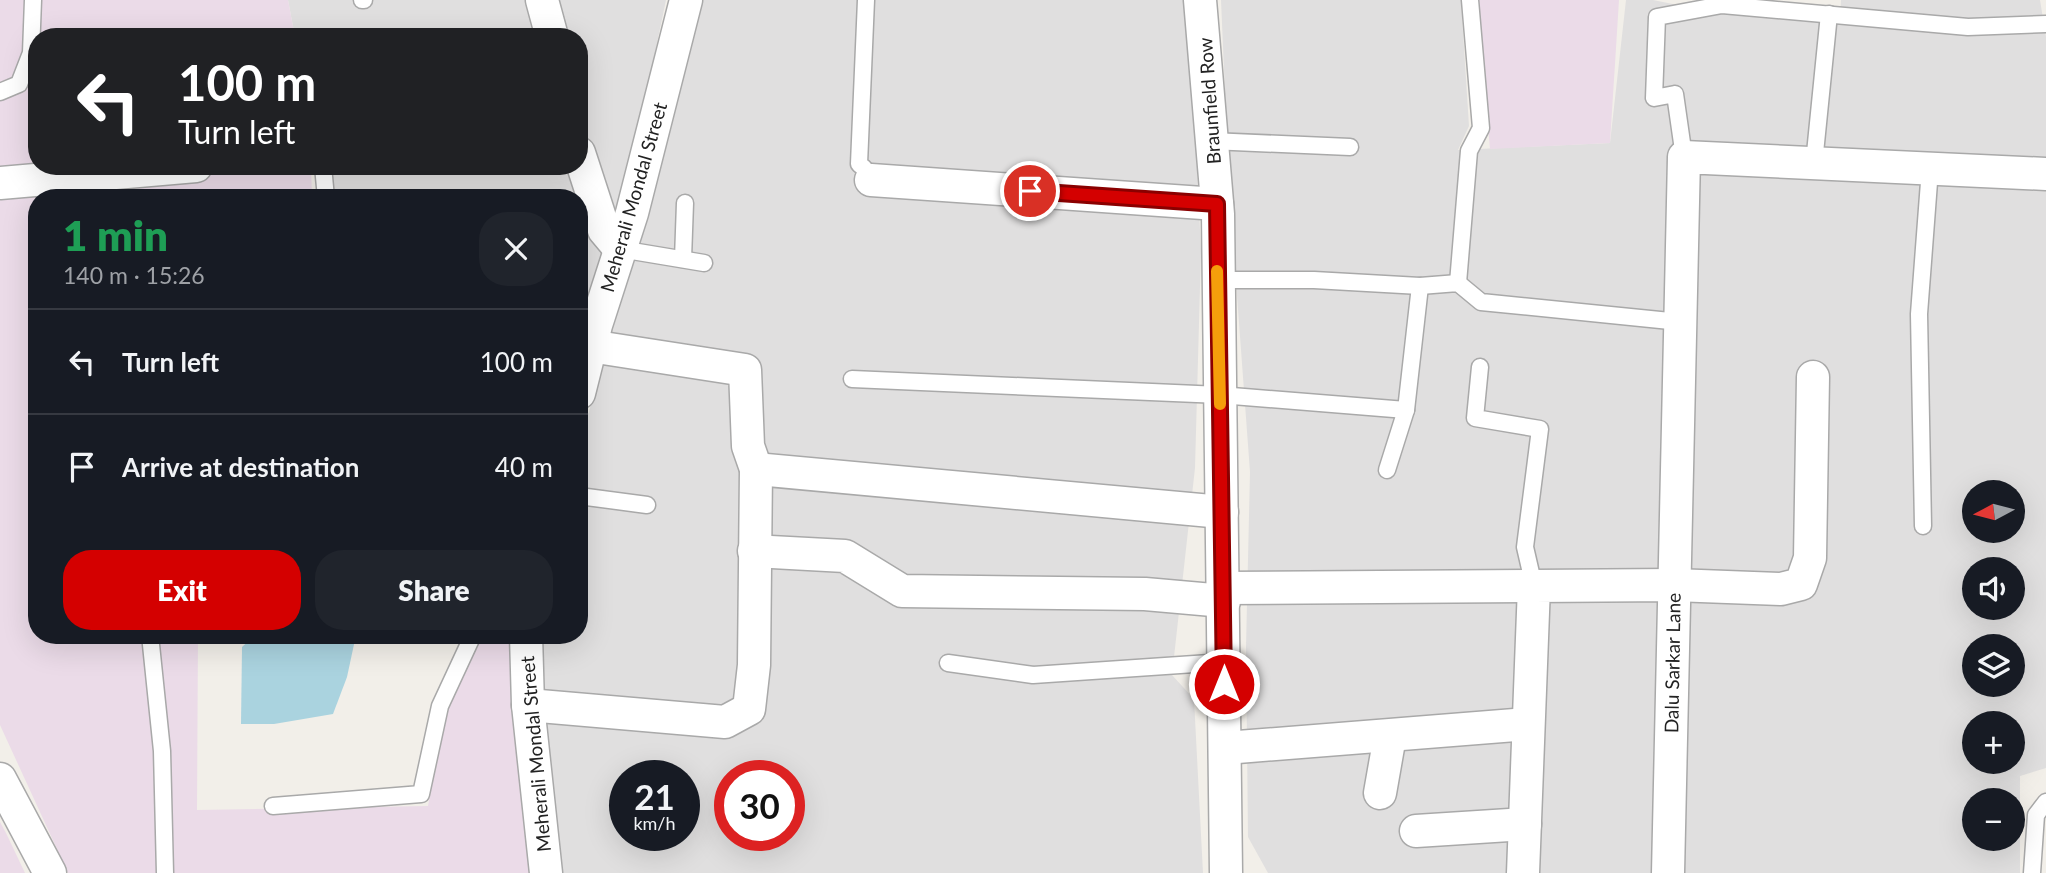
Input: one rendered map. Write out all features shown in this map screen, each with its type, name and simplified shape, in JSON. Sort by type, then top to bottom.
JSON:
[{"type":"street","points":[[542,0],[550,28]]},
{"type":"street","name":"Meherali Mondal Street","points":[[588,355],[620,249],[686,0]]},
{"type":"street","name":"Braunfield Row","points":[[1200,0],[1217,204],[1226,873]]},
{"type":"street","points":[[1684,157],[2046,174]]},
{"type":"street","name":"Dalu Sarkar Lane","points":[[1668,873],[1677,454],[1681,391],[1684,157]]},
{"type":"street","points":[[867,174],[1217,204]]},
{"type":"street","points":[[0,183],[92,175]]},
{"type":"street","points":[[586,175],[604,230],[620,249]]},
{"type":"street","points":[[528,705],[725,722],[749,709],[754,665],[756,470],[748,446],[745,370],[590,346]]},
{"type":"street","points":[[754,551],[845,556],[902,591],[1224,595],[1534,586],[1674,585],[1781,589],[1801,584],[1811,558],[1813,377]]},
{"type":"street","points":[[756,470],[1223,512]]},
{"type":"street","points":[[1523,873],[1534,586]]},
{"type":"street","name":"Meherali Mondal Street","points":[[526,644],[528,705],[546,873]]},
{"type":"street","points":[[1225,748],[1528,724]]},
{"type":"street","points":[[1380,793],[1390,736]]},
{"type":"street","points":[[0,780],[50,873]]},
{"type":"street","points":[[1416,831],[1525,824]]},
{"type":"lane","points":[[32,28],[33,0]]},
{"type":"lane","points":[[866,0],[859,164],[867,174]]},
{"type":"lane","points":[[1458,283],[1469,151],[1481,128],[1470,0]]},
{"type":"lane","points":[[1684,157],[1675,94],[1654,98],[1657,17],[1723,5],[1968,27],[2046,24]]},
{"type":"lane","points":[[1814,163],[1829,14]]},
{"type":"lane","points":[[0,92],[19,83],[28,60]]},
{"type":"lane","points":[[1211,141],[1350,147]]},
{"type":"lane","points":[[1923,526],[1919,314],[1930,169]]},
{"type":"lane","points":[[683,259],[685,203]]},
{"type":"lane","points":[[620,249],[704,263]]},
{"type":"lane","points":[[1217,280],[1420,286],[1458,283],[1481,302],[1680,322]]},
{"type":"lane","points":[[1387,470],[1406,410],[1420,286]]},
{"type":"lane","points":[[1480,367],[1475,418],[1540,429],[1525,547],[1534,586]]},
{"type":"lane","points":[[852,379],[1220,395],[1406,410]]},
{"type":"lane","points":[[588,497],[647,505]]},
{"type":"lane","points":[[151,644],[162,751],[165,873]]},
{"type":"lane","points":[[274,806],[421,794],[440,706],[468,644]]},
{"type":"lane","points":[[948,663],[1033,676],[1224,662]]},
{"type":"lane","points":[[2032,873],[2036,815],[2046,802]]},
{"type":"shaded area","points":[[0,0],[288,0],[293,28],[28,28],[28,168],[0,176]]},
{"type":"shaded area","points":[[288,0],[527,0],[532,28],[293,28]]},
{"type":"shaded area","points":[[555,0],[666,0],[624,201],[606,216],[588,153],[588,28],[560,28]]},
{"type":"shaded area","points":[[698,0],[1185,0],[1194,103],[1201,251],[1195,468],[1172,675],[1194,699],[1203,873],[558,873],[535,644],[588,644],[588,414],[631,242]]},
{"type":"shaded area","points":[[1221,0],[1461,0],[1469,126],[1458,150],[1610,143],[1626,0],[1653,0],[1712,12],[1840,21],[1841,0],[2040,0],[2046,37],[2046,768],[2020,776],[2020,788],[1962,788],[1962,851],[2020,851],[2020,873],[1268,873],[1248,837],[1246,647],[1250,472],[1229,187]]},
{"type":"shaded area","points":[[1477,0],[1619,0],[1610,143],[1490,149]]},
{"type":"shaded area","points":[[204,175],[311,175],[312,189],[61,189]]},
{"type":"shaded area","points":[[330,175],[577,175],[582,189],[332,189]]},
{"type":"shaded area","points":[[28,192],[28,644],[198,644],[197,810],[428,806],[447,701],[479,644],[511,644],[529,873],[68,873],[0,725],[0,195]]},
{"type":"shaded area","points":[[588,205],[604,250],[588,301]]},
{"type":"shaded area","points":[[0,822],[6,833],[25,873],[0,873]]},
{"type":"water","points":[[245,644],[354,644],[347,677],[333,714],[274,724],[241,724],[242,647]]},
{"type":"slow traffic","points":[[1217,271],[1220,404]]},
{"type":"route","points":[[1030,191],[1217,204],[1224,684]]}]
